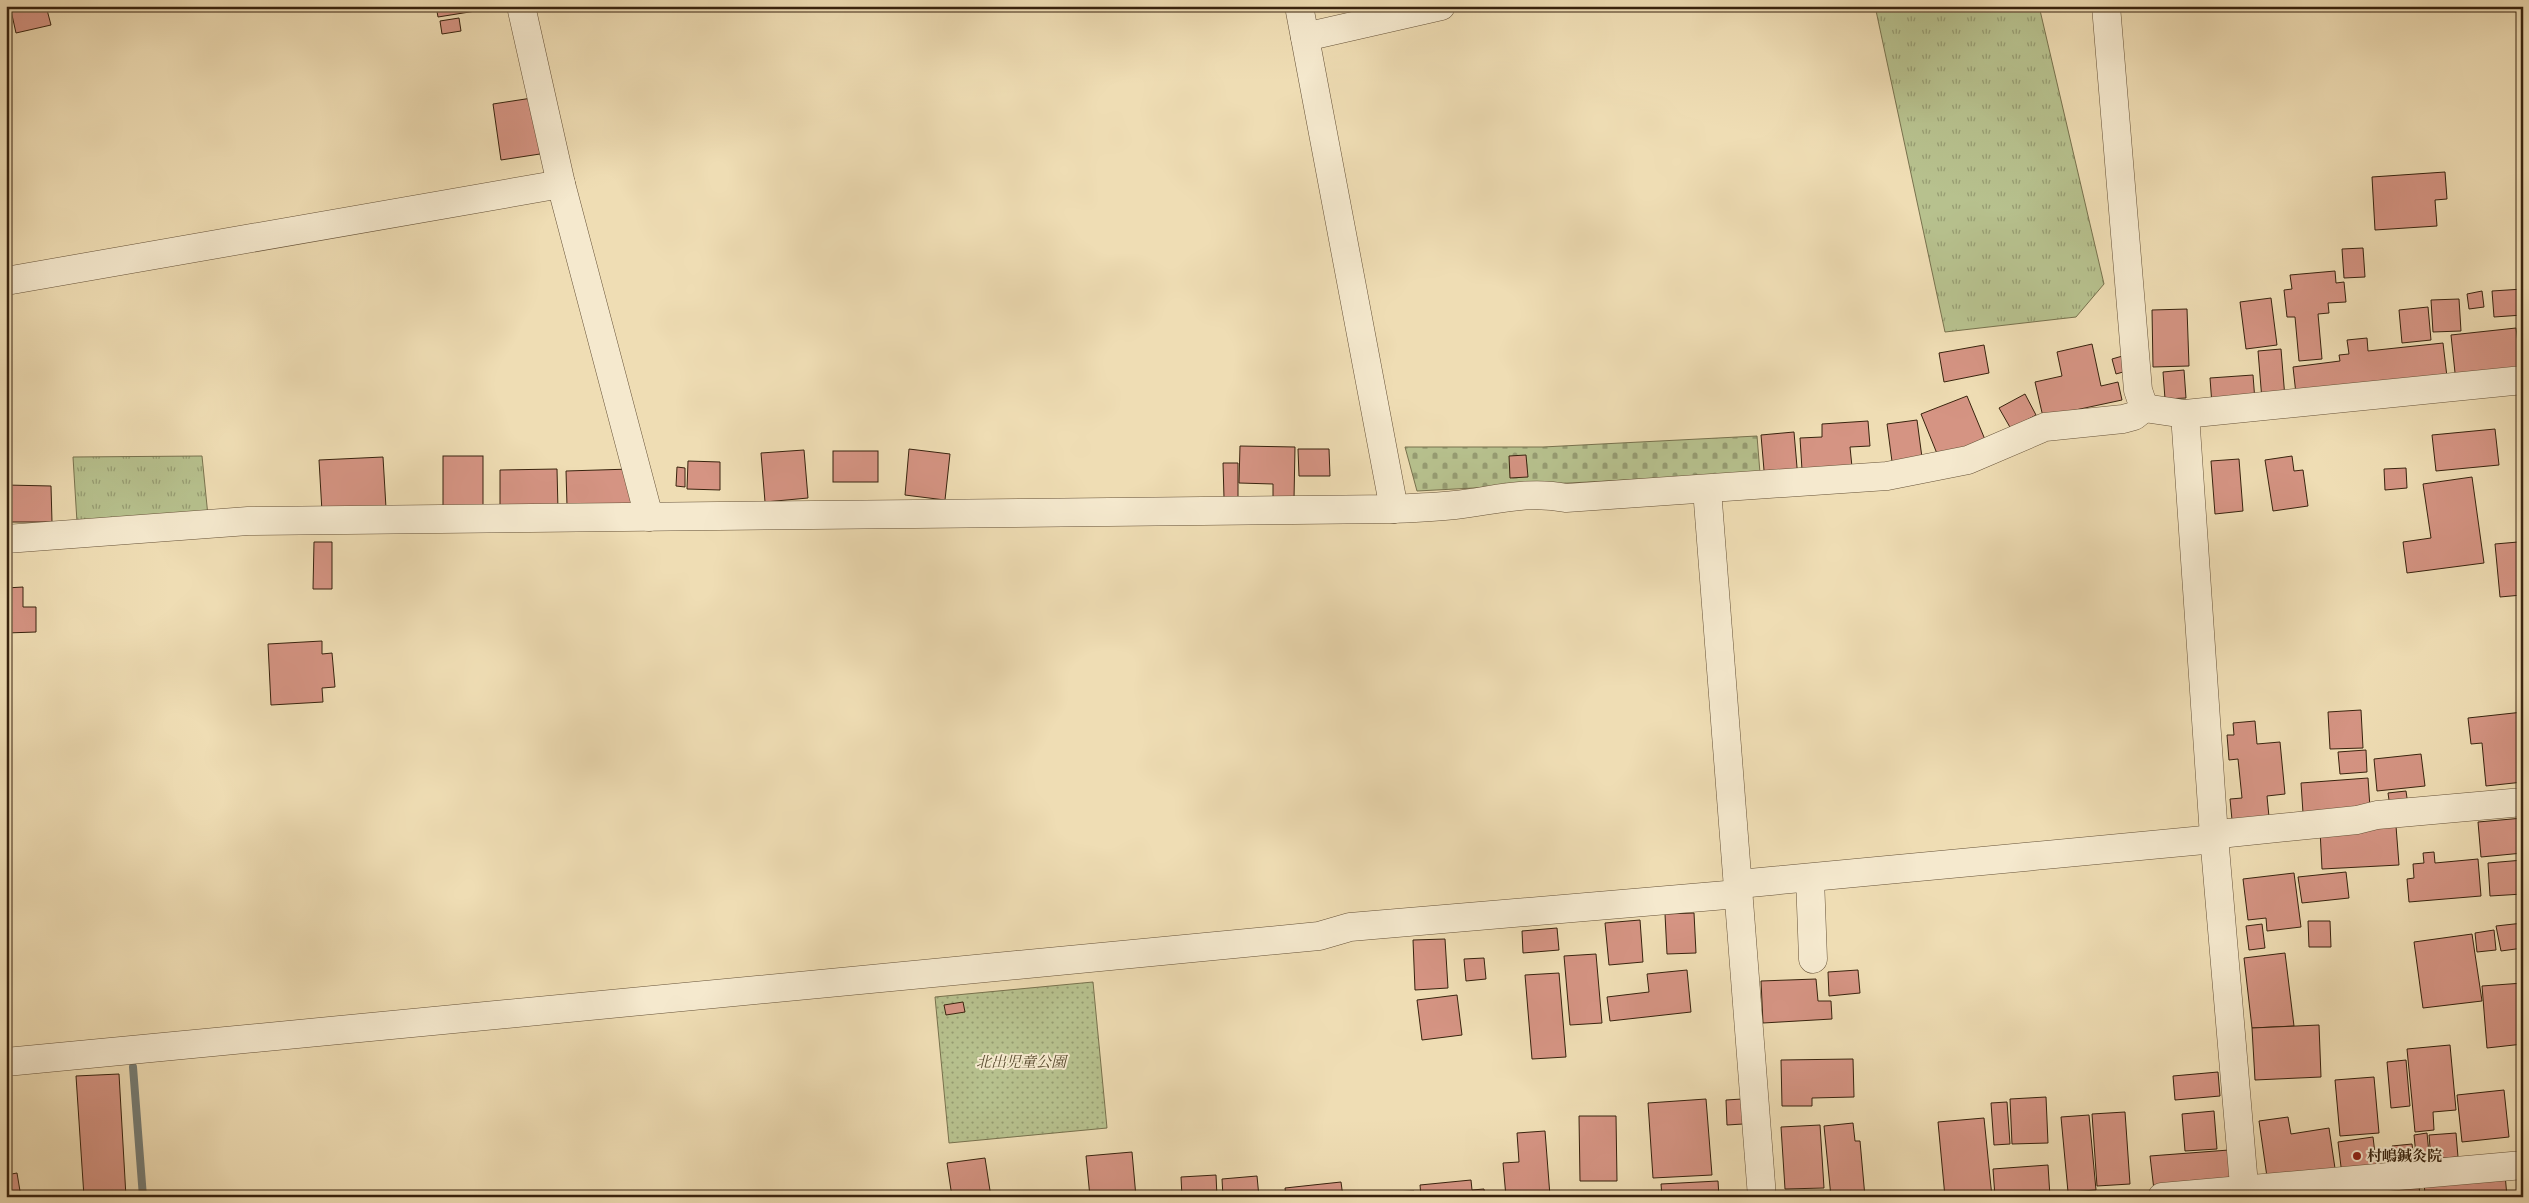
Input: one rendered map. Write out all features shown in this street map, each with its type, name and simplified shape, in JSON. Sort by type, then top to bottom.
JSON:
[{"type":"street","points":[[521,6],[561,184],[649,516]]},
{"type":"street","points":[[1299,6],[1394,509]]},
{"type":"street","points":[[1305,37],[1441,6]]},
{"type":"street","points":[[2106,6],[2138,390],[2144,408]]},
{"type":"street","points":[[6,281],[561,184]]},
{"type":"street","points":[[6,539],[248,522],[1394,509],[1456,505],[1490,498],[1549,494],[1566,498],[1887,476],[1968,460],[2045,427],[2123,419],[2134,416],[2144,408],[2185,414],[2522,386]]},
{"type":"street","points":[[2185,414],[2214,836],[2245,1194]]},
{"type":"street","points":[[1707,489],[1762,1197]]},
{"type":"street","points":[[6,1062],[812,984],[1012,967],[1319,936],[1350,927],[1738,889],[1810,878],[2204,840],[2228,833],[2358,820],[2377,815],[2523,802]]},
{"type":"street","points":[[1810,878],[1813,959]]},
{"type":"street","points":[[2162,1197],[2245,1194],[2523,1165]]},
{"type":"green space","points":[[1875,6],[2039,6],[2104,284],[2076,317],[1945,332]]},
{"type":"green space","points":[[1757,436],[1760,473],[1417,491],[1405,447],[1543,447]]},
{"type":"green space","points":[[202,456],[208,516],[77,522],[73,457]]},
{"type":"green space","name":"北出児童公園","points":[[1093,982],[1107,1128],[949,1143],[935,997]]},
{"type":"building","points":[[10,6],[46,6],[51,25],[16,33]]},
{"type":"building","points":[[436,6],[482,6],[482,10],[438,17]]},
{"type":"building","points":[[459,18],[461,31],[442,34],[440,21]]},
{"type":"building","points":[[532,98],[540,154],[501,160],[493,104]]},
{"type":"building","points":[[2445,172],[2447,199],[2435,200],[2437,226],[2375,230],[2372,177]]},
{"type":"building","points":[[2363,248],[2365,277],[2344,278],[2342,249]]},
{"type":"building","points":[[2335,271],[2336,283],[2344,282],[2346,302],[2328,303],[2329,313],[2318,314],[2322,359],[2299,361],[2295,317],[2287,317],[2284,290],[2292,289],[2290,275]]},
{"type":"building","points":[[2523,289],[2523,315],[2494,317],[2492,291]]},
{"type":"building","points":[[2482,291],[2484,307],[2469,309],[2467,294]]},
{"type":"building","points":[[2271,298],[2277,345],[2246,349],[2240,302]]},
{"type":"building","points":[[2459,299],[2461,331],[2433,332],[2431,300]]},
{"type":"building","points":[[2428,307],[2431,340],[2402,343],[2399,310]]},
{"type":"building","points":[[2187,309],[2189,366],[2153,367],[2152,310]]},
{"type":"building","points":[[2516,328],[2520,358],[2523,358],[2523,375],[2456,382],[2451,335]]},
{"type":"building","points":[[2367,338],[2368,351],[2443,343],[2447,377],[2296,394],[2293,367],[2340,361],[2339,355],[2349,354],[2347,340]]},
{"type":"building","points":[[2092,344],[2101,386],[2118,382],[2122,400],[2043,417],[2035,382],[2062,376],[2057,352]]},
{"type":"building","points":[[1984,345],[1989,373],[1944,382],[1939,353]]},
{"type":"building","points":[[2281,349],[2285,398],[2262,400],[2258,351]]},
{"type":"building","points":[[2126,355],[2130,370],[2116,374],[2112,359]]},
{"type":"building","points":[[2184,370],[2186,398],[2165,399],[2163,372]]},
{"type":"building","points":[[2253,375],[2255,401],[2212,405],[2210,378]]},
{"type":"building","points":[[2025,394],[2036,415],[2011,429],[1999,408]]},
{"type":"building","points":[[1967,396],[1986,442],[1940,461],[1921,414]]},
{"type":"building","points":[[1917,420],[1923,465],[1893,469],[1887,424]]},
{"type":"building","points":[[1868,421],[1870,446],[1850,447],[1852,467],[1802,470],[1800,438],[1822,437],[1822,424]]},
{"type":"building","points":[[2495,429],[2499,465],[2436,471],[2432,435]]},
{"type":"building","points":[[1794,432],[1798,479],[1765,482],[1761,435]]},
{"type":"building","points":[[1240,446],[1295,447],[1294,499],[1273,498],[1273,484],[1239,483]]},
{"type":"building","points":[[909,449],[950,454],[945,500],[905,495]]},
{"type":"building","points":[[1298,449],[1329,449],[1330,476],[1299,476]]},
{"type":"building","points":[[804,450],[808,498],[765,502],[761,453]]},
{"type":"building","points":[[833,451],[878,451],[878,482],[833,482]]},
{"type":"building","points":[[1526,455],[1528,477],[1510,478],[1509,456]]},
{"type":"building","points":[[443,456],[483,456],[483,510],[443,510]]},
{"type":"building","points":[[2292,456],[2294,471],[2303,470],[2308,506],[2273,511],[2265,460]]},
{"type":"building","points":[[383,457],[386,508],[322,512],[319,460]]},
{"type":"building","points":[[2239,459],[2243,511],[2215,514],[2211,461]]},
{"type":"building","points":[[688,461],[720,462],[720,490],[687,489]]},
{"type":"building","points":[[1223,463],[1238,463],[1238,498],[1224,498]]},
{"type":"building","points":[[677,467],[685,468],[685,487],[676,486]]},
{"type":"building","points":[[2406,468],[2407,488],[2385,490],[2384,469]]},
{"type":"building","points":[[557,469],[558,510],[500,510],[500,470]]},
{"type":"building","points":[[631,469],[632,504],[567,506],[566,471]]},
{"type":"building","points":[[2472,477],[2484,563],[2407,573],[2403,542],[2431,538],[2423,484]]},
{"type":"building","points":[[6,485],[51,486],[52,522],[6,522]]},
{"type":"building","points":[[314,542],[332,542],[332,589],[313,589]]},
{"type":"building","points":[[2518,542],[2522,595],[2500,597],[2495,544]]},
{"type":"building","points":[[23,587],[23,607],[36,607],[36,632],[6,633],[6,588]]},
{"type":"building","points":[[322,641],[322,654],[332,653],[335,687],[322,688],[323,702],[271,705],[268,644]]},
{"type":"building","points":[[2361,710],[2363,748],[2330,749],[2328,712]]},
{"type":"building","points":[[2523,712],[2523,782],[2486,786],[2482,743],[2471,744],[2468,718]]},
{"type":"building","points":[[2255,721],[2257,744],[2280,742],[2285,794],[2267,796],[2269,817],[2232,820],[2230,799],[2242,798],[2238,759],[2229,760],[2227,735],[2234,735],[2233,723]]},
{"type":"building","points":[[2366,750],[2367,772],[2340,774],[2338,752]]},
{"type":"building","points":[[2421,754],[2425,786],[2377,791],[2374,759]]},
{"type":"building","points":[[2368,778],[2370,808],[2303,813],[2301,783]]},
{"type":"building","points":[[2406,791],[2408,805],[2390,807],[2388,793]]},
{"type":"building","points":[[2523,818],[2523,853],[2481,857],[2478,822]]},
{"type":"building","points":[[2396,826],[2399,865],[2322,869],[2320,830]]},
{"type":"building","points":[[2434,852],[2435,863],[2478,859],[2481,896],[2409,902],[2407,879],[2414,878],[2413,864],[2424,863],[2423,853]]},
{"type":"building","points":[[2523,860],[2523,894],[2490,896],[2488,863]]},
{"type":"building","points":[[2346,872],[2349,898],[2302,903],[2298,877]]},
{"type":"building","points":[[2294,873],[2301,927],[2267,931],[2266,918],[2248,920],[2243,879]]},
{"type":"building","points":[[1694,913],[1696,953],[1667,954],[1665,914]]},
{"type":"building","points":[[1640,920],[1643,962],[1609,965],[1605,923]]},
{"type":"building","points":[[2308,921],[2330,921],[2331,947],[2309,947]]},
{"type":"building","points":[[2523,923],[2523,948],[2501,951],[2496,926]]},
{"type":"building","points":[[2262,924],[2265,948],[2249,950],[2246,926]]},
{"type":"building","points":[[1557,928],[1559,950],[1523,953],[1522,931]]},
{"type":"building","points":[[2494,930],[2496,950],[2477,952],[2475,933]]},
{"type":"building","points":[[2472,934],[2482,1001],[2423,1008],[2414,942]]},
{"type":"building","points":[[1445,939],[1448,988],[1415,990],[1413,940]]},
{"type":"building","points":[[2285,953],[2294,1026],[2252,1028],[2244,958]]},
{"type":"building","points":[[1596,954],[1602,1023],[1570,1025],[1564,956]]},
{"type":"building","points":[[1484,958],[1486,979],[1466,981],[1464,959]]},
{"type":"building","points":[[1687,970],[1691,1012],[1610,1021],[1607,997],[1649,992],[1647,974]]},
{"type":"building","points":[[1858,970],[1860,993],[1829,996],[1828,972]]},
{"type":"building","points":[[1559,973],[1566,1057],[1532,1059],[1525,975]]},
{"type":"building","points":[[1816,979],[1818,1001],[1831,1001],[1832,1019],[1763,1023],[1761,981]]},
{"type":"building","points":[[2523,983],[2523,1044],[2487,1048],[2482,986]]},
{"type":"building","points":[[1457,995],[1462,1035],[1422,1040],[1417,1000]]},
{"type":"building","points":[[963,1002],[965,1012],[946,1015],[944,1005]]},
{"type":"building","points":[[2319,1025],[2321,1077],[2255,1080],[2252,1028]]},
{"type":"building","points":[[2450,1045],[2456,1110],[2433,1112],[2434,1130],[2415,1132],[2407,1049]]},
{"type":"building","points":[[1853,1059],[1854,1097],[1812,1098],[1812,1106],[1782,1106],[1781,1060]]},
{"type":"building","points":[[2406,1060],[2410,1106],[2391,1108],[2387,1062]]},
{"type":"building","points":[[2218,1072],[2220,1096],[2175,1100],[2173,1076]]},
{"type":"building","points":[[119,1074],[126,1197],[84,1197],[76,1076]]},
{"type":"building","points":[[2374,1077],[2379,1133],[2340,1136],[2335,1080]]},
{"type":"building","points":[[2504,1090],[2509,1137],[2462,1142],[2457,1095]]},
{"type":"building","points":[[2046,1097],[2048,1143],[2012,1144],[2010,1099]]},
{"type":"building","points":[[1706,1099],[1712,1175],[1653,1178],[1648,1103]]},
{"type":"building","points":[[1742,1099],[1743,1124],[1727,1125],[1726,1100]]},
{"type":"building","points":[[2007,1102],[2010,1144],[1994,1145],[1991,1103]]},
{"type":"building","points":[[2214,1111],[2217,1149],[2185,1151],[2182,1114]]},
{"type":"building","points":[[2125,1112],[2130,1184],[2097,1186],[2092,1114]]},
{"type":"building","points":[[2089,1115],[2096,1190],[2068,1192],[2061,1117]]},
{"type":"building","points":[[1579,1116],[1616,1116],[1617,1181],[1580,1181]]},
{"type":"building","points":[[2288,1117],[2291,1134],[2329,1128],[2336,1175],[2268,1184],[2259,1121]]},
{"type":"building","points":[[1984,1118],[1992,1197],[1945,1197],[1938,1122]]},
{"type":"building","points":[[1853,1123],[1855,1141],[1860,1141],[1865,1197],[1831,1197],[1824,1126]]},
{"type":"building","points":[[1820,1125],[1824,1188],[1785,1189],[1781,1127]]},
{"type":"building","points":[[1545,1131],[1550,1196],[1573,1195],[1573,1197],[1506,1197],[1503,1163],[1519,1162],[1517,1133]]},
{"type":"building","points":[[2427,1133],[2430,1164],[2417,1165],[2414,1135]]},
{"type":"building","points":[[2456,1133],[2458,1157],[2431,1159],[2429,1135]]},
{"type":"building","name":"村嶋鍼灸院","points":[[2373,1137],[2377,1170],[2342,1175],[2338,1142]]},
{"type":"building","points":[[2412,1144],[2415,1167],[2394,1169],[2392,1146]]},
{"type":"building","points":[[2229,1150],[2231,1183],[2154,1190],[2150,1156]]},
{"type":"building","points":[[1132,1152],[1136,1197],[1090,1197],[1086,1156]]},
{"type":"building","points":[[985,1158],[991,1197],[952,1197],[947,1163]]},
{"type":"building","points":[[2048,1165],[2050,1197],[1995,1197],[1993,1169]]},
{"type":"building","points":[[17,1173],[21,1197],[6,1197],[6,1175]]},
{"type":"building","points":[[2505,1174],[2507,1197],[2425,1197],[2424,1180]]},
{"type":"building","points":[[1216,1175],[1217,1197],[1182,1197],[1181,1177]]},
{"type":"building","points":[[1257,1176],[1259,1197],[1223,1197],[1222,1179]]},
{"type":"building","points":[[1471,1180],[1472,1190],[1484,1189],[1485,1197],[1421,1197],[1420,1185]]},
{"type":"building","points":[[1718,1181],[1719,1197],[1662,1197],[1661,1184]]},
{"type":"building","points":[[1341,1182],[1343,1197],[1286,1197],[1285,1188]]},
{"type":"building","points":[[2372,1183],[2373,1197],[2294,1197]]},
{"type":"building","points":[[2419,1185],[2420,1197],[2391,1197],[2390,1187]]},
{"type":"building","points":[[1414,1191],[1414,1197],[1392,1197],[1392,1192]]},
{"type":"waterway","points":[[133,1067],[143,1197]]},
{"type":"place","name":"村嶋鍼灸院","points":[[2357,1156]]}]
